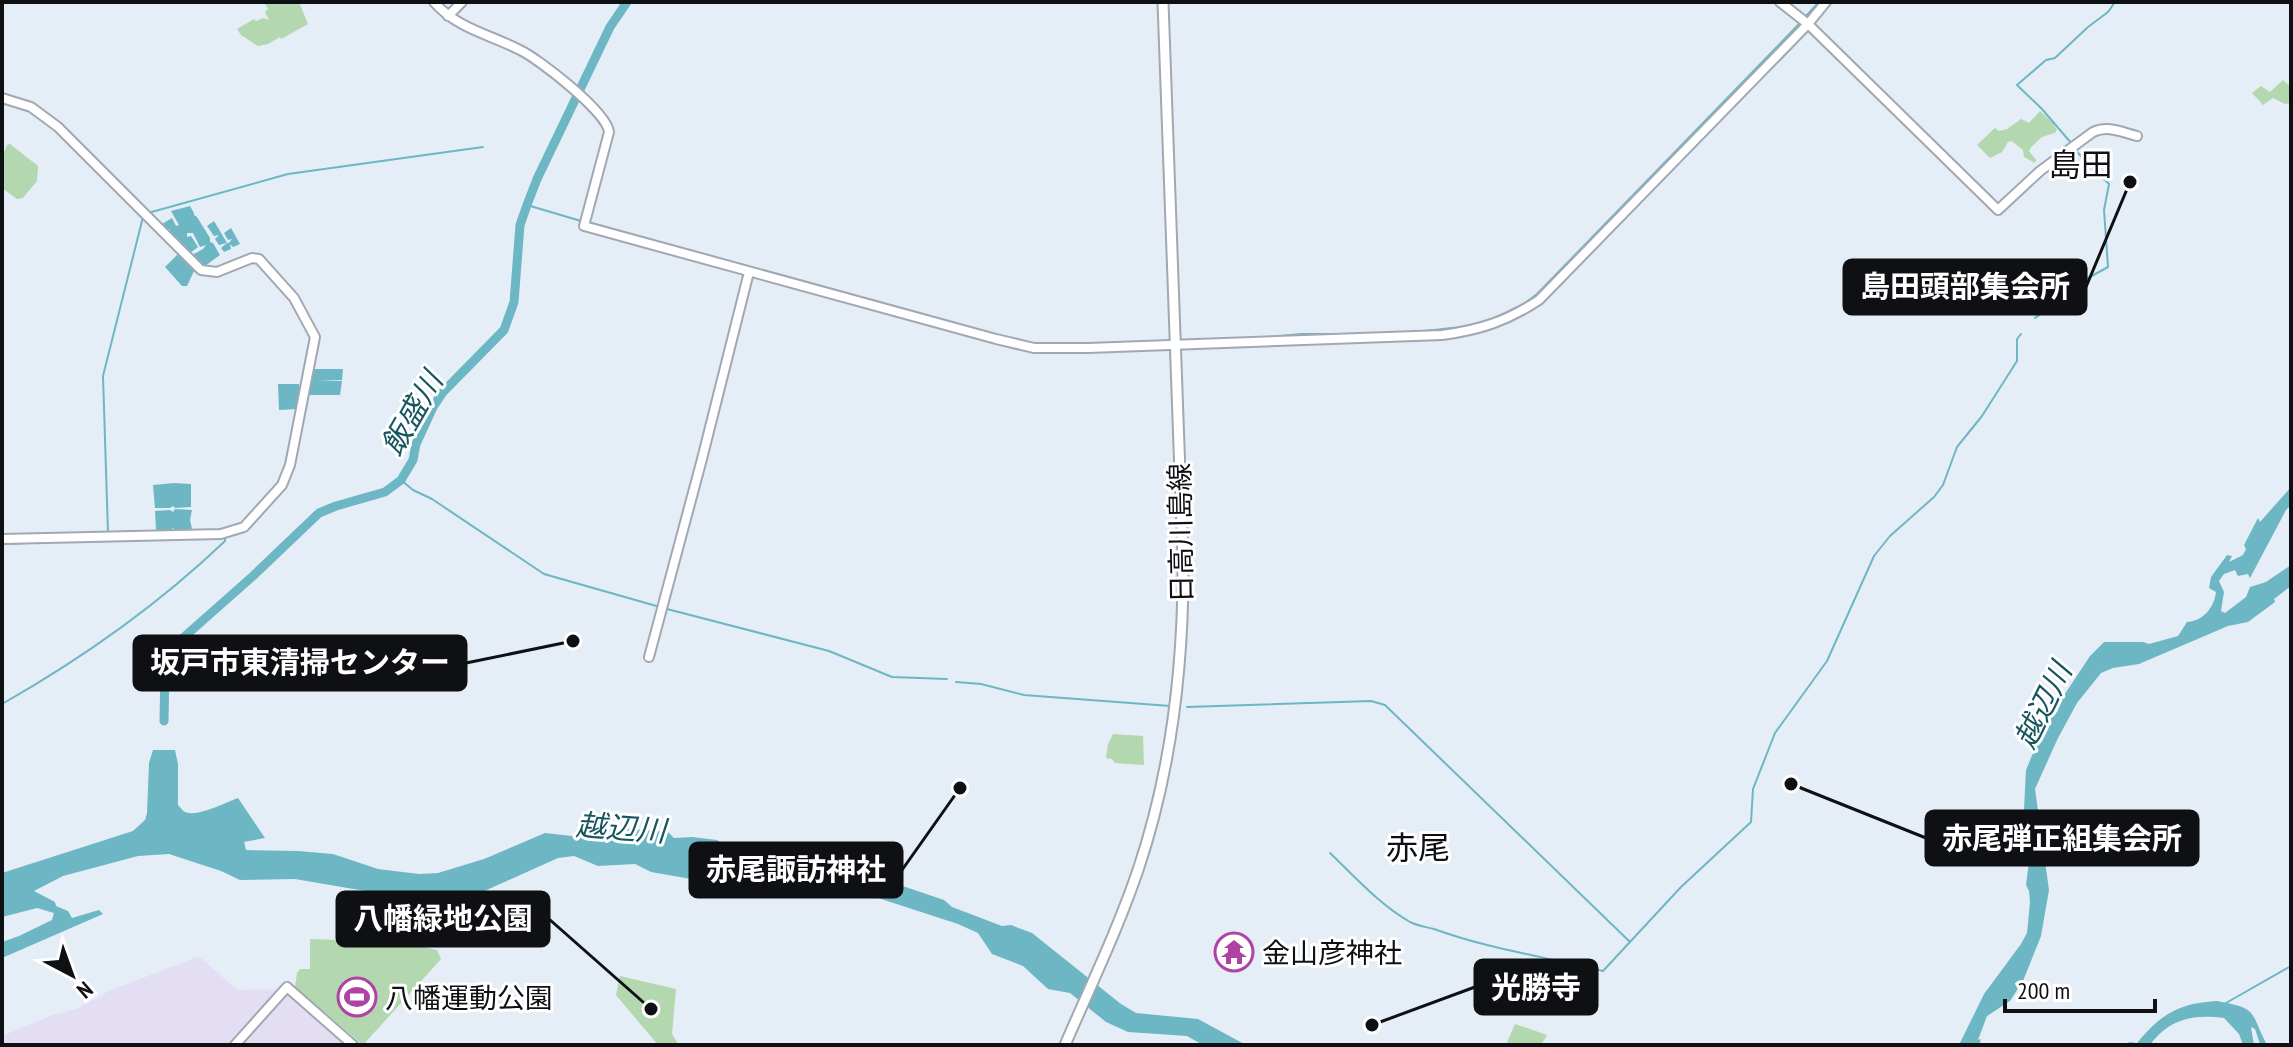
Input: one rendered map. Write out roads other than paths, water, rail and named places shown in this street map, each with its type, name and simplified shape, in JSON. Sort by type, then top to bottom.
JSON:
[{"type":"main road","name":"日高川島線","points":[[1065,1045],[1116,925],[1151,828],[1164,773],[1178,686],[1183,570],[1163,2]]},
{"type":"street","points":[[434,2],[462,26],[522,51],[570,86],[607,122],[609,132],[584,226],[1034,348],[1175,346],[1442,335],[1474,331],[1521,311],[1539,300],[1826,2]]},
{"type":"street","points":[[448,16],[462,2]]},
{"type":"street","points":[[1780,2],[1808,24],[1998,210],[2040,171],[2093,132],[2106,128],[2137,136]]},
{"type":"street","points":[[2,98],[31,107],[58,127],[201,270],[217,272],[252,258],[259,259],[294,298],[315,337],[290,465],[282,485],[244,527],[221,534],[2,539]]},
{"type":"street","points":[[649,657],[749,272]]},
{"type":"street","points":[[235,1045],[287,987],[353,1045]]},
{"type":"water","points":[[190,206],[220,255],[205,266],[192,255],[206,245],[200,247],[193,233],[187,233],[187,237],[191,236],[198,247],[190,253],[162,224],[172,218],[176,226],[179,225],[171,211]]},
{"type":"water","points":[[214,221],[227,243],[219,245],[215,239],[219,235],[214,236],[207,226]]},
{"type":"water","points":[[231,228],[240,244],[233,247],[230,244],[231,249],[224,252],[221,248],[232,239],[228,240],[224,233]]},
{"type":"water","points":[[178,254],[194,271],[187,286],[182,286],[165,267]]},
{"type":"water","points":[[312,369],[343,369],[342,380],[317,381],[342,381],[340,395],[308,395]]},
{"type":"water","points":[[278,384],[299,384],[302,387],[298,409],[279,410]]},
{"type":"water","points":[[191,484],[191,507],[155,508],[153,485]]},
{"type":"water","points":[[2291,487],[2291,505],[2250,578],[2248,574],[2238,576],[2235,570],[2224,574],[2219,581],[2224,592],[2221,611],[2225,613],[2246,597],[2250,587],[2266,582],[2291,565],[2291,586],[2248,622],[2228,626],[2139,664],[2101,673],[2077,703],[2035,789],[2049,890],[2041,936],[2023,981],[2010,1001],[1987,1016],[1979,1045],[1959,1045],[1984,994],[2027,933],[2029,862],[2022,848],[2026,770],[2045,724],[2090,656],[2104,642],[2149,644],[2178,636],[2187,622],[2207,613],[2216,592],[2209,588],[2211,577],[2227,555],[2232,556],[2229,562],[2243,555],[2244,545],[2258,518],[2260,522]]},
{"type":"water","points":[[175,509],[192,510],[192,529],[156,530],[155,511],[173,512]]},
{"type":"water","points":[[153,750],[175,750],[178,805],[184,812],[201,812],[238,798],[265,838],[244,842],[246,850],[333,854],[378,869],[419,874],[438,873],[484,859],[545,833],[572,836],[605,827],[668,832],[674,838],[717,840],[748,860],[834,867],[882,879],[944,900],[952,907],[1002,926],[1011,925],[1032,933],[1136,1013],[1198,1019],[1246,1045],[1203,1045],[1187,1036],[1128,1032],[1106,1022],[1070,993],[1048,989],[1023,966],[992,954],[978,933],[832,883],[778,877],[770,879],[767,887],[760,891],[651,872],[635,864],[598,866],[574,856],[558,858],[480,893],[412,899],[295,879],[240,880],[169,854],[138,856],[63,876],[34,891],[68,911],[72,918],[99,910],[103,914],[2,958],[2,942],[52,920],[54,913],[37,908],[2,917],[2,873],[133,831],[145,820],[147,813],[149,763]]},
{"type":"water","points":[[2217,1001],[2247,1009],[2267,1045],[2260,1044],[2255,1029],[2251,1027],[2254,1045],[2243,1045],[2239,1034],[2224,1018],[2202,1017],[2174,1024],[2150,1045],[2127,1045],[2129,1042],[2137,1043],[2154,1024],[2172,1012],[2192,1004]]},
{"type":"waterway","name":"飯盛川","points":[[164,721],[165,668],[169,653],[319,513],[385,492],[401,480],[413,460],[416,444],[433,407],[443,392],[504,330],[514,302],[520,225],[527,205],[610,27],[627,2]]},
{"type":"waterway","points":[[1806,16],[1819,2]]},
{"type":"waterway","points":[[2072,144],[2017,85],[2046,60],[2055,58],[2108,12],[2115,2]]},
{"type":"waterway","points":[[1495,318],[1537,294],[1802,21]]},
{"type":"waterway","points":[[148,213],[288,174],[483,147]]},
{"type":"waterway","points":[[2035,318],[2063,298],[2070,288],[2108,267],[2104,210],[2109,184],[2075,150]]},
{"type":"waterway","points":[[527,205],[581,221]]},
{"type":"waterway","points":[[108,533],[103,376],[143,217]]},
{"type":"waterway","points":[[587,222],[994,334]]},
{"type":"waterway","points":[[1416,332],[1470,326]]},
{"type":"waterway","points":[[1261,338],[1301,334],[1367,334]]},
{"type":"waterway","points":[[1330,853],[1378,899],[1413,923],[1476,942],[1603,971],[1681,887],[1751,822],[1753,789],[1775,733],[1827,661],[1874,556],[1890,536],[1934,497],[1943,485],[1957,447],[1982,416],[2017,361],[2017,339],[2021,334]]},
{"type":"waterway","points":[[401,480],[544,574],[660,607]]},
{"type":"waterway","points":[[2,704],[62,668],[146,609],[225,541],[225,536]]},
{"type":"waterway","points":[[2,544],[80,541]]},
{"type":"waterway","points":[[667,609],[829,651],[892,677],[947,679]]},
{"type":"waterway","points":[[956,682],[981,684],[1024,695],[1170,706]]},
{"type":"waterway","points":[[1187,707],[1371,701],[1385,705],[1629,941]]},
{"type":"waterway","points":[[2226,1003],[2291,966]]},
{"type":"place","name":"島田頭部集会所","points":[[2130,182]]},
{"type":"place","name":"坂戸市東清掃センター","points":[[573,641]]},
{"type":"place","name":"赤尾弾正組集会所","points":[[1791,784]]},
{"type":"place","name":"赤尾諏訪神社","points":[[960,788]]},
{"type":"place","name":"金山彦神社","points":[[1234,952]]},
{"type":"place","name":"八幡運動公園","points":[[357,997]]},
{"type":"place","name":"八幡緑地公園","points":[[651,1009]]},
{"type":"place","name":"光勝寺","points":[[1372,1025]]},
{"type":"district","name":"島田","points":[[2081,164]]},
{"type":"district","name":"赤尾","points":[[1418,847]]},
{"type":"water label","name":"越辺川","points":[[2042,705]]},
{"type":"water label","name":"越辺川","points":[[621,827]]}]
